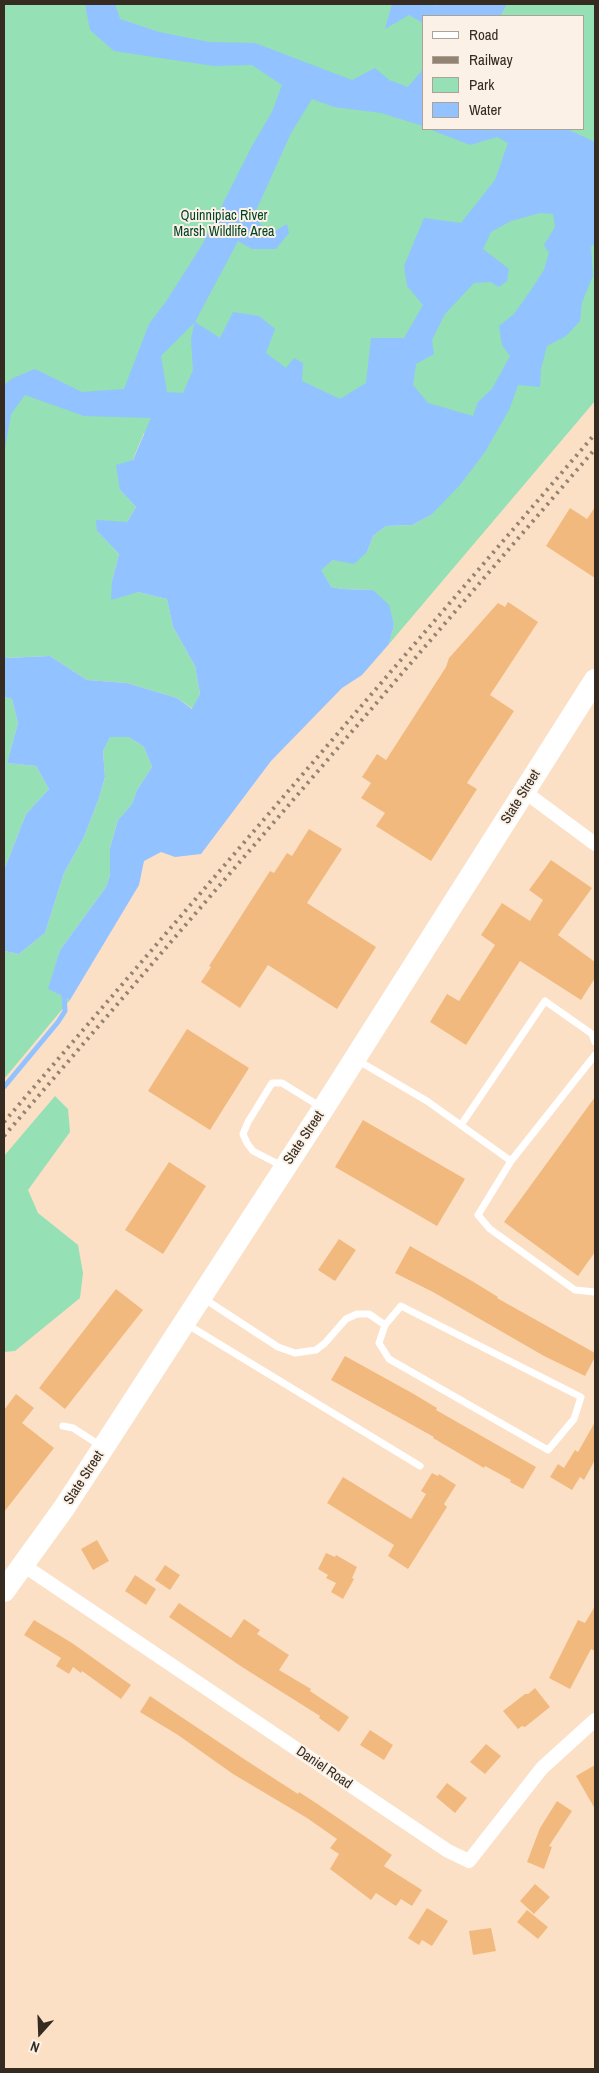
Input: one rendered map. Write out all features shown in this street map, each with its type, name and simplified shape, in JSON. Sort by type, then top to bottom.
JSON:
[{"type":"main road","name":"State Street","points":[[4,1591],[64,1508],[324,1108],[595,680]]},
{"type":"street","points":[[525,792],[595,844]]},
{"type":"street","name":"Daniel Road","points":[[23,1565],[448,1851],[470,1861],[542,1768],[595,1720]]},
{"type":"lane","points":[[462,1125],[545,1002],[592,1034],[595,1042]]},
{"type":"lane","points":[[595,1055],[511,1161],[478,1215],[490,1229],[575,1290],[595,1292]]},
{"type":"lane","points":[[354,1059],[427,1101],[511,1161]]},
{"type":"lane","points":[[284,1168],[253,1151],[247,1143],[244,1134],[248,1122],[272,1083],[282,1083],[324,1108]]},
{"type":"lane","points":[[201,1296],[278,1347],[295,1353],[316,1350],[325,1343],[346,1319],[357,1314],[369,1314],[385,1326]]},
{"type":"lane","points":[[401,1306],[581,1397],[574,1419],[548,1450],[389,1358],[379,1343],[385,1326],[401,1306]]},
{"type":"lane","points":[[184,1322],[420,1466]]},
{"type":"lane","points":[[63,1426],[73,1428],[103,1448]]},
{"type":"green space","name":"Quinnipiac River Marsh Wildlife Area","points":[[4,4],[595,4],[595,401],[389,644],[394,625],[373,590],[331,587],[320,570],[333,560],[367,552],[373,536],[386,526],[412,525],[431,515],[437,507],[144,433],[120,490],[136,507],[127,522],[97,531],[119,554],[112,581],[138,592],[167,599],[173,627],[195,666],[200,694],[193,709],[177,698],[127,683],[87,680],[50,656],[5,658]]},
{"type":"green space","points":[[4,697],[12,699],[18,723],[7,763],[36,766],[49,789],[26,814],[4,870]]},
{"type":"green space","points":[[110,736],[129,737],[144,747],[152,767],[137,790],[132,804],[118,820],[110,848],[110,875],[106,887],[60,950],[49,989],[70,1000],[4,1079],[4,951],[19,954],[45,933],[64,873],[84,837],[99,798],[105,777],[103,751]]},
{"type":"green space","points":[[55,1096],[68,1109],[70,1132],[28,1190],[38,1213],[78,1245],[83,1273],[80,1298],[15,1351],[4,1352],[4,1156]]},
{"type":"water","points":[[85,4],[115,4],[120,19],[159,32],[209,42],[255,43],[352,80],[375,68],[389,80],[408,87],[422,70],[422,126],[381,113],[334,107],[312,99],[291,133],[254,215],[268,235],[287,224],[289,233],[276,249],[252,249],[238,241],[195,322],[220,338],[233,312],[259,316],[275,329],[266,353],[286,368],[294,358],[303,363],[302,381],[340,399],[366,383],[371,338],[404,338],[423,305],[407,286],[404,266],[424,218],[461,223],[495,180],[508,143],[497,137],[470,145],[432,130],[569,130],[595,142],[595,243],[591,247],[593,276],[582,302],[580,321],[566,336],[547,346],[541,369],[540,387],[518,385],[510,408],[485,452],[460,485],[431,515],[412,525],[386,526],[373,536],[367,552],[354,564],[333,560],[321,570],[331,587],[373,590],[389,605],[394,625],[389,644],[362,675],[342,688],[271,761],[201,854],[175,857],[161,852],[144,861],[139,885],[70,1000],[48,989],[60,950],[106,887],[110,875],[110,848],[118,820],[132,804],[137,790],[152,767],[144,747],[129,737],[110,737],[103,751],[105,777],[99,798],[84,837],[64,873],[45,933],[19,954],[4,951],[4,870],[26,814],[49,789],[36,766],[7,763],[18,723],[12,699],[4,697],[4,656],[6,658],[50,656],[87,680],[127,683],[177,698],[192,709],[200,694],[195,666],[173,627],[167,599],[138,592],[111,600],[112,581],[119,554],[97,531],[96,520],[127,522],[136,507],[120,490],[116,465],[133,460],[151,418],[84,416],[25,395],[11,414],[4,455],[4,385],[13,378],[35,369],[82,392],[124,389],[149,324],[167,300],[202,245],[252,146],[272,112],[282,85],[252,65],[214,66],[114,51],[90,30]],"holes":[[[540,213],[553,214],[555,227],[544,245],[549,253],[544,270],[514,314],[499,326],[502,345],[510,356],[492,389],[478,402],[473,416],[428,403],[413,385],[416,364],[434,354],[432,340],[445,314],[474,283],[490,282],[499,287],[507,281],[509,269],[483,249],[491,232],[511,221]],[[194,323],[191,340],[193,370],[183,393],[167,392],[161,356]]]},
{"type":"water","points":[[392,4],[432,4],[436,6],[437,4],[507,4],[501,15],[422,15],[422,22],[409,15],[385,29]]},
{"type":"building","points":[[595,507],[595,578],[546,546],[570,508],[587,519]]},
{"type":"building","points":[[508,602],[538,622],[490,695],[514,711],[467,783],[477,789],[431,861],[376,826],[385,813],[361,798],[371,783],[362,777],[377,754],[386,760],[446,667],[449,658],[498,603],[505,607]]},
{"type":"building","points":[[309,829],[342,849],[307,903],[376,947],[337,1009],[268,965],[240,1008],[201,982],[211,967],[209,966],[270,871],[274,873],[287,853],[292,856]]},
{"type":"building","points":[[551,860],[592,888],[558,935],[595,962],[595,978],[581,1000],[520,961],[466,1045],[430,1022],[447,994],[459,1001],[495,945],[481,935],[502,903],[530,921],[543,900],[529,890]]},
{"type":"building","points":[[187,1029],[249,1068],[210,1130],[148,1091]]},
{"type":"building","points":[[595,1097],[595,1252],[578,1276],[504,1222]]},
{"type":"building","points":[[363,1120],[465,1179],[437,1226],[335,1167]]},
{"type":"building","points":[[169,1162],[206,1186],[163,1254],[125,1230]]},
{"type":"building","points":[[339,1239],[356,1250],[335,1281],[318,1270]]},
{"type":"building","points":[[410,1246],[595,1353],[595,1357],[585,1376],[544,1356],[433,1292],[395,1273]]},
{"type":"building","points":[[116,1289],[143,1310],[65,1409],[39,1388]]},
{"type":"building","points":[[345,1356],[412,1393],[437,1408],[436,1410],[536,1467],[523,1489],[510,1482],[511,1480],[485,1466],[484,1468],[434,1437],[331,1380]]},
{"type":"building","points":[[16,1394],[34,1408],[22,1423],[54,1448],[4,1512],[4,1410]]},
{"type":"building","points":[[595,1422],[595,1460],[584,1480],[580,1477],[572,1490],[550,1477],[558,1464],[564,1468],[575,1450],[578,1452]]},
{"type":"building","points":[[432,1473],[438,1476],[439,1474],[456,1485],[444,1504],[447,1507],[408,1569],[388,1556],[394,1545],[327,1503],[343,1477],[411,1519],[426,1494],[421,1491]]},
{"type":"building","points":[[97,1540],[109,1561],[93,1570],[81,1549]]},
{"type":"building","points":[[326,1553],[335,1557],[336,1555],[357,1567],[352,1578],[354,1579],[343,1599],[331,1592],[336,1583],[326,1578],[328,1575],[318,1569]]},
{"type":"building","points":[[165,1565],[180,1575],[170,1590],[155,1580]]},
{"type":"building","points":[[135,1575],[156,1589],[146,1605],[125,1591]]},
{"type":"building","points":[[179,1603],[231,1638],[244,1619],[260,1630],[257,1634],[289,1655],[279,1670],[311,1689],[310,1691],[349,1717],[339,1732],[319,1718],[320,1716],[242,1667],[169,1617]]},
{"type":"building","points":[[595,1606],[595,1651],[591,1649],[570,1689],[549,1678],[578,1620],[585,1623]]},
{"type":"building","points":[[34,1620],[72,1643],[131,1685],[121,1699],[82,1671],[81,1673],[73,1667],[69,1674],[56,1666],[61,1658],[24,1635]]},
{"type":"building","points":[[535,1688],[550,1707],[525,1727],[522,1726],[518,1729],[503,1711]]},
{"type":"building","points":[[150,1696],[298,1794],[299,1792],[319,1805],[392,1855],[384,1866],[422,1890],[412,1906],[401,1899],[396,1906],[376,1893],[371,1900],[330,1869],[339,1854],[330,1848],[337,1839],[307,1818],[233,1774],[178,1735],[140,1712]]},
{"type":"building","points":[[370,1730],[393,1745],[384,1760],[360,1745]]},
{"type":"building","points":[[486,1744],[501,1756],[485,1774],[470,1762]]},
{"type":"building","points":[[595,1765],[595,1809],[576,1776]]},
{"type":"building","points":[[447,1783],[467,1798],[455,1813],[436,1797]]},
{"type":"building","points":[[557,1801],[572,1811],[549,1846],[552,1847],[544,1869],[527,1862],[540,1828]]},
{"type":"building","points":[[535,1884],[550,1897],[534,1914],[520,1901]]},
{"type":"building","points":[[427,1908],[448,1921],[432,1946],[422,1940],[419,1945],[408,1938]]},
{"type":"building","points":[[527,1910],[548,1927],[538,1939],[517,1922]]},
{"type":"building","points":[[491,1928],[496,1951],[473,1955],[469,1931]]},
{"type":"waterway","points":[[4,1087],[65,1011],[64,992]]},
{"type":"railway","points":[[4,1122],[595,434]]},
{"type":"railway","points":[[4,1136],[595,449]]}]
